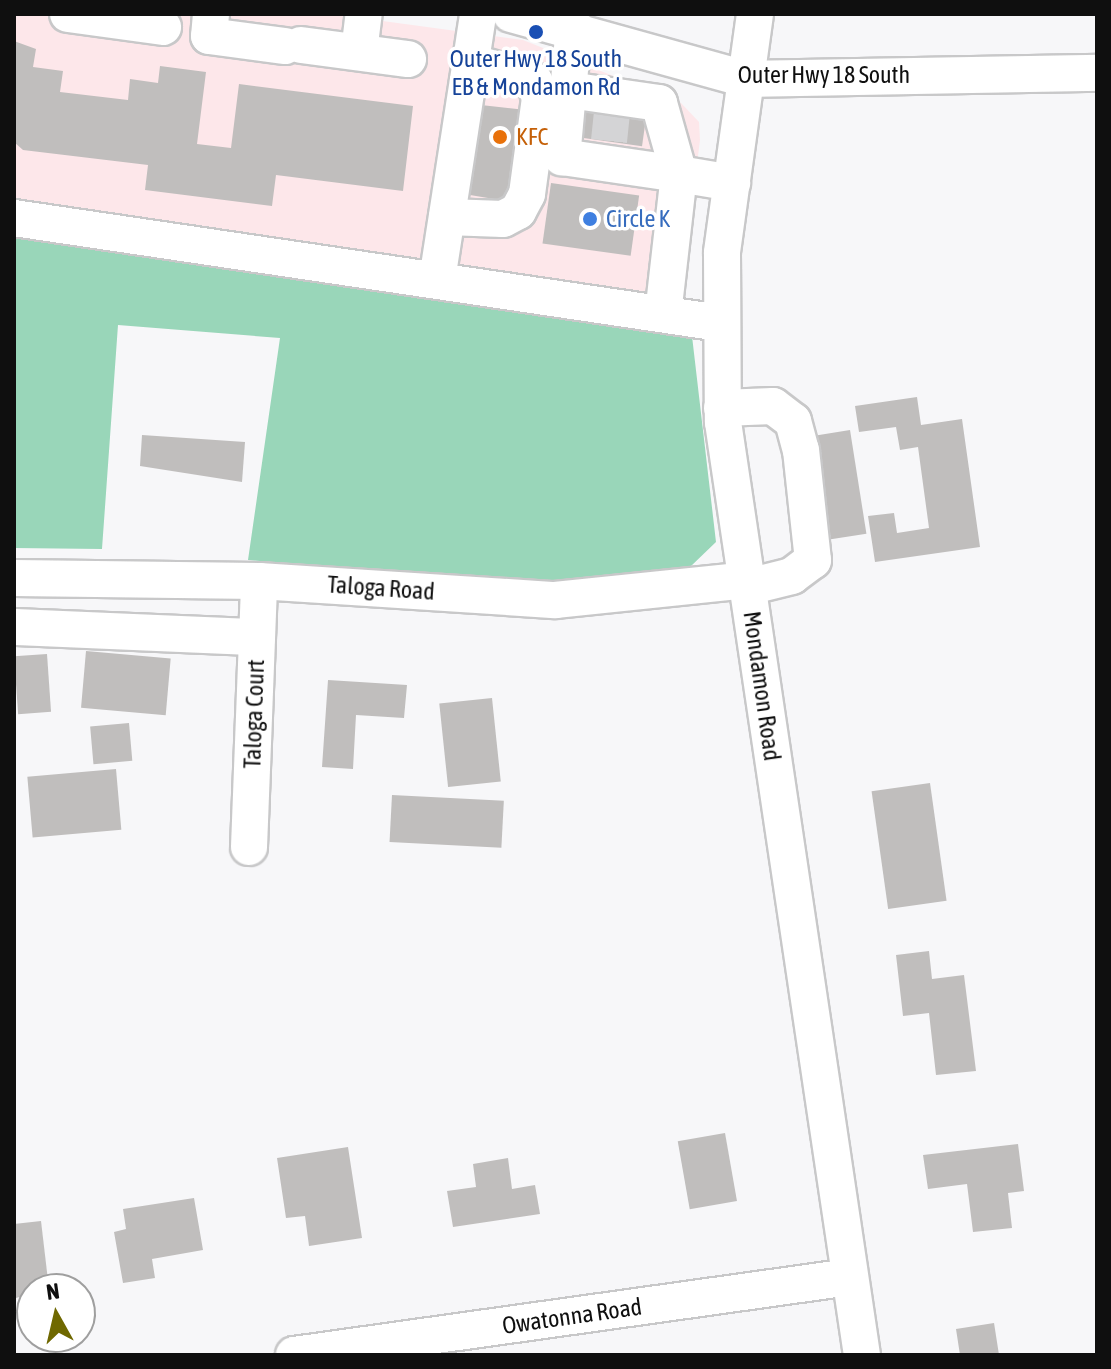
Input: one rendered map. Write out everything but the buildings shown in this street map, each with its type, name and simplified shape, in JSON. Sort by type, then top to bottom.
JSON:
[{"type":"street","points":[[68,14],[163,27]]},
{"type":"street","points":[[211,14],[209,36],[408,59]]},
{"type":"street","points":[[359,52],[364,14]]},
{"type":"street","points":[[437,280],[478,14]]},
{"type":"street","name":"Outer Hwy 18 South","points":[[511,14],[574,26],[665,60],[746,79],[1097,73]]},
{"type":"street","name":"Mondamon Road","points":[[755,14],[732,183],[720,323],[722,408],[862,1355]]},
{"type":"street","points":[[574,26],[562,157],[659,103]]},
{"type":"street","points":[[663,314],[679,174],[659,103],[665,60]]},
{"type":"street","points":[[447,217],[503,219],[518,211],[527,194],[540,98],[534,81],[471,62]]},
{"type":"street","points":[[569,90],[610,128],[679,174],[732,183]]},
{"type":"street","points":[[14,218],[720,323]]},
{"type":"street","name":"Taloga Road","points":[[14,578],[259,581],[555,600],[747,583],[792,576],[813,560],[801,450],[793,421],[773,406],[722,408]]},
{"type":"street","name":"Taloga Court","points":[[249,847],[259,581]]},
{"type":"street","points":[[14,627],[257,637]]},
{"type":"street","name":"Owatonna Road","points":[[294,1355],[850,1277]]},
{"type":"shaded area","points":[[14,14],[331,14],[523,40],[681,103],[699,122],[700,140],[680,298],[14,203]]},
{"type":"green space","points":[[14,238],[692,336],[716,542],[690,567],[617,579],[511,582],[248,560],[280,338],[118,325],[102,549],[14,548]]},
{"type":"tunnel","points":[[609,141],[612,111]]},
{"type":"place","name":"Outer Hwy 18 South EB & Mondamon Rd","points":[[536,32]]},
{"type":"place","name":"KFC","points":[[500,137]]},
{"type":"place","name":"Circle K","points":[[590,219]]}]
